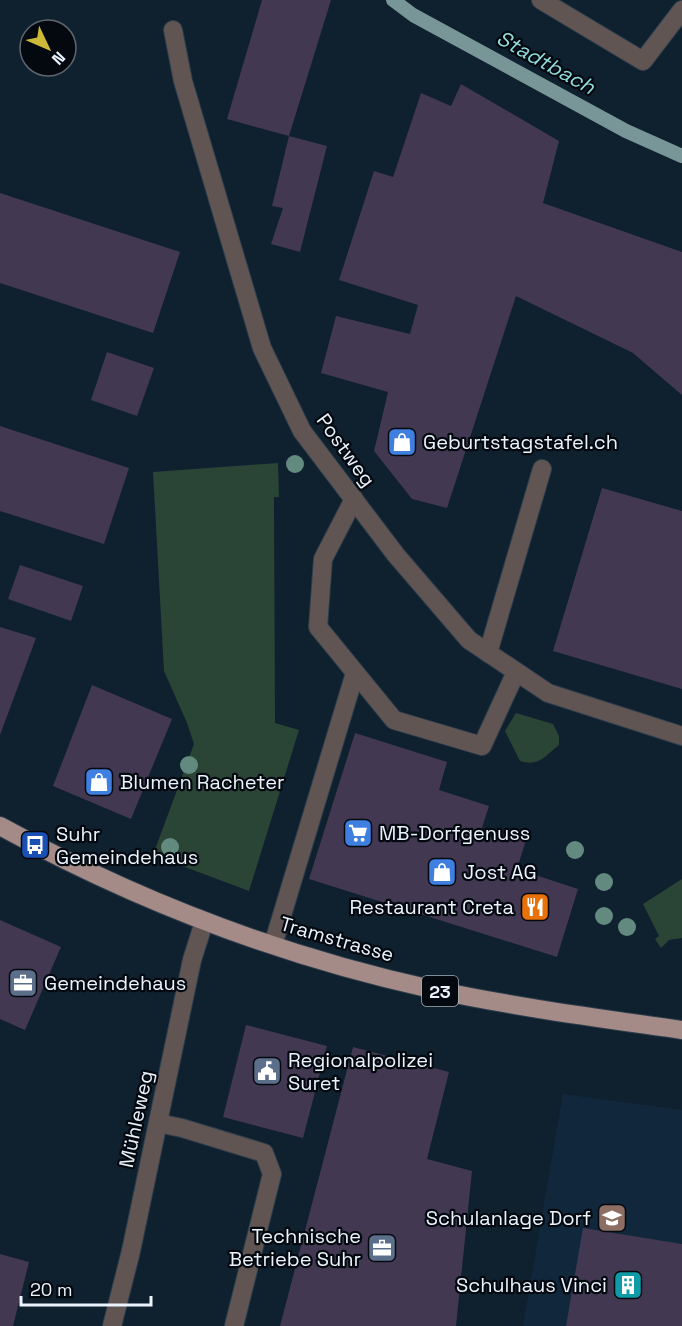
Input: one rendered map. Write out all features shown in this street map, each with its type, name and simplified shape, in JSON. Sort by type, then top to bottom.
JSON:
[{"type":"main road","name":"Tramstrasse","points":[[0,826],[78,866],[204,922],[273,945],[432,989],[682,1030]]},
{"type":"street","points":[[541,0],[643,61],[682,10]]},
{"type":"street","name":"Postweg","points":[[173,30],[183,81],[262,348],[302,431],[396,555],[469,640],[548,693],[682,736]]},
{"type":"street","points":[[488,653],[542,469]]},
{"type":"street","points":[[354,499],[323,559],[318,627],[394,720],[482,746],[516,672]]},
{"type":"street","points":[[273,945],[355,673]]},
{"type":"street","name":"Mühleweg","points":[[112,1326],[131,1251],[192,960],[204,922]]},
{"type":"street","points":[[158,1123],[264,1153],[272,1174],[234,1326]]},
{"type":"shaded area","name":"Schulanlage Dorf","points":[[563,1094],[682,1110],[682,1326],[523,1326]]},
{"type":"green space","points":[[278,463],[279,497],[274,497],[275,723],[299,730],[249,891],[153,855],[194,744],[164,671],[153,472]]},
{"type":"green space","points":[[516,713],[553,724],[559,736],[559,745],[537,761],[532,763],[520,761],[505,731]]},
{"type":"green space","points":[[682,879],[682,938],[669,940],[661,948],[655,939],[659,936],[643,904]]},
{"type":"building","points":[[262,0],[331,0],[289,136],[227,119]]},
{"type":"building","points":[[461,84],[559,141],[543,203],[682,252],[682,395],[633,353],[516,296],[447,508],[412,499],[374,451],[388,392],[321,373],[336,316],[410,334],[418,305],[339,280],[374,171],[393,177],[421,93],[451,106]]},
{"type":"building","points":[[289,136],[327,146],[300,252],[271,244],[283,208],[272,206]]},
{"type":"building","points":[[0,193],[180,252],[153,333],[0,283]]},
{"type":"building","points":[[107,352],[154,368],[137,416],[91,400]]},
{"type":"building","points":[[0,426],[129,468],[104,544],[0,511]]},
{"type":"building","points":[[602,488],[682,511],[682,689],[553,651]]},
{"type":"building","points":[[20,565],[83,586],[71,621],[8,599]]},
{"type":"building","points":[[0,627],[36,638],[0,735]]},
{"type":"building","points":[[92,685],[172,719],[131,819],[53,786]]},
{"type":"building","points":[[355,733],[447,762],[439,790],[489,806],[480,834],[502,841],[504,833],[526,840],[517,869],[578,889],[557,957],[309,879]]},
{"type":"building","name":"Gemeindehaus","points":[[0,920],[61,947],[25,1030],[0,1019]]},
{"type":"building","points":[[246,1025],[327,1046],[303,1138],[223,1117]]},
{"type":"building","name":"Technische Betriebe Suhr","points":[[353,1047],[449,1072],[427,1159],[472,1171],[456,1326],[280,1326]]},
{"type":"building","name":"Schulhaus Vinci","points":[[583,1228],[682,1244],[682,1326],[566,1326]]},
{"type":"building","points":[[0,1254],[29,1262],[13,1326],[0,1326]]},
{"type":"waterway","name":"Stadtbach","points":[[393,0],[413,15],[626,131],[682,156]]},
{"type":"place","name":"Geburtstagstafel.ch","points":[[402,442]]},
{"type":"place","name":"Blumen Racheter","points":[[99,782]]},
{"type":"place","name":"MB-Dorfgenuss","points":[[358,833]]},
{"type":"place","name":"Suhr Gemeindehaus","points":[[35,845]]},
{"type":"place","name":"Jost AG","points":[[442,872]]},
{"type":"place","name":"Restaurant Creta","points":[[535,907]]},
{"type":"place","name":"Gemeindehaus","points":[[23,983]]},
{"type":"place","name":"Regionalpolizei Suret","points":[[267,1071]]},
{"type":"place","name":"Schulanlage Dorf","points":[[612,1218]]},
{"type":"place","name":"Technische Betriebe Suhr","points":[[382,1248]]},
{"type":"place","name":"Schulhaus Vinci","points":[[628,1285]]}]
